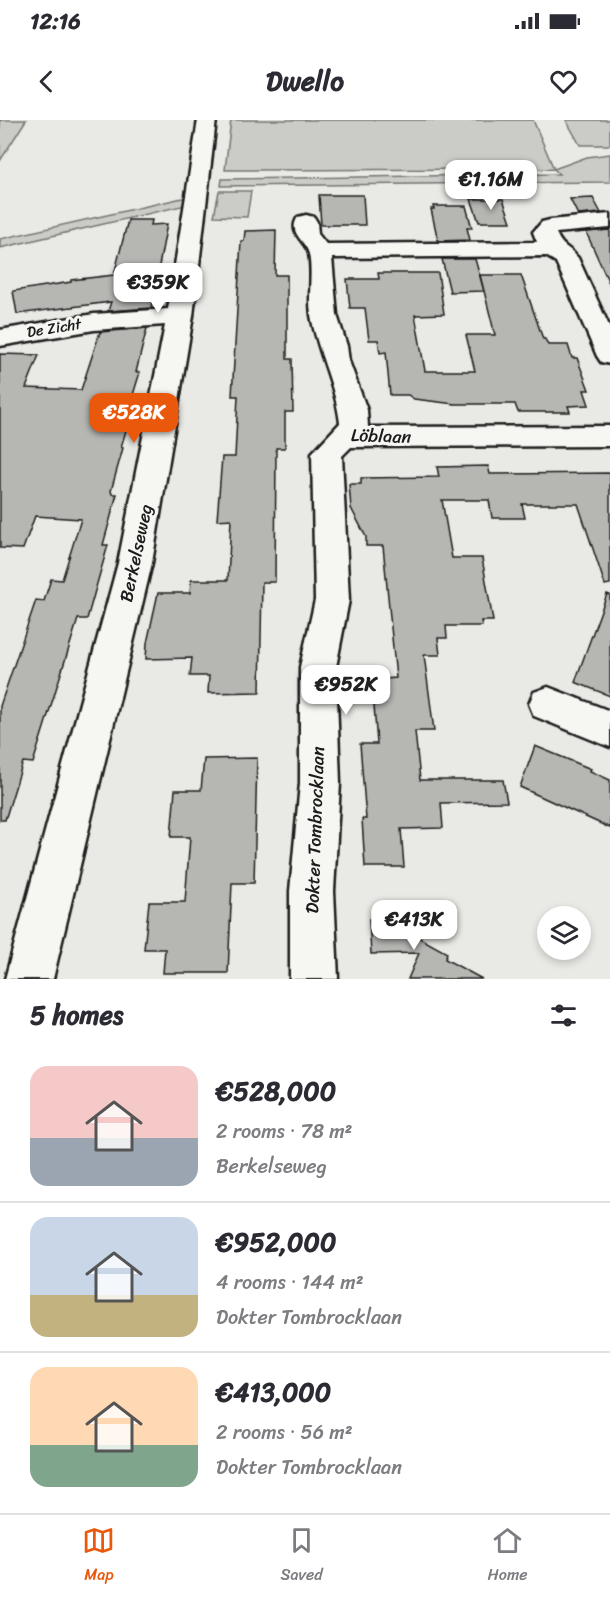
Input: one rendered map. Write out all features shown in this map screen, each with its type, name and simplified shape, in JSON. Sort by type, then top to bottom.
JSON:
[{"type":"street","name":"Berkelseweg","points":[[29,979],[135,563],[180,316],[207,120]]},
{"type":"street","points":[[551,249],[544,231],[550,227],[610,221]]},
{"type":"street","name":"Löblaan","points":[[306,222],[307,235],[320,251],[324,315],[354,417],[355,425],[342,437]]},
{"type":"street","points":[[320,251],[551,249],[566,258],[610,356]]},
{"type":"street","name":"De Zicht","points":[[0,338],[94,322],[180,316]]},
{"type":"street","name":"Löblaan","points":[[342,437],[610,436]]},
{"type":"street","name":"Dokter Tombrocklaan","points":[[314,979],[312,891],[320,783],[318,667],[333,600],[327,453],[342,437]]},
{"type":"street","points":[[548,704],[610,729]]},
{"type":"shaded area","points":[[0,120],[26,120],[0,161]]},
{"type":"shaded area","points":[[231,120],[533,120],[554,169],[225,170]]},
{"type":"shaded area","points":[[566,120],[610,120],[610,145],[580,145]]},
{"type":"shaded area","points":[[610,154],[610,182],[221,186],[222,179],[559,174],[554,169],[587,157]]},
{"type":"shaded area","points":[[219,191],[251,191],[247,217],[214,216]]},
{"type":"shaded area","points":[[187,197],[186,205],[0,248],[0,239]]},
{"type":"building","points":[[319,195],[363,195],[365,225],[321,225]]},
{"type":"building","points":[[593,198],[601,213],[578,215],[570,199]]},
{"type":"building","points":[[471,199],[503,199],[511,222],[479,222]]},
{"type":"building","points":[[433,206],[466,206],[472,228],[467,228],[470,240],[438,241],[431,209],[434,209]]},
{"type":"building","points":[[128,220],[152,220],[151,225],[167,224],[151,308],[108,311],[111,302],[17,314],[13,291],[114,275]]},
{"type":"building","points":[[276,230],[275,275],[287,275],[287,359],[292,359],[293,412],[285,412],[285,448],[276,448],[275,582],[262,582],[260,692],[208,693],[209,676],[190,676],[192,658],[146,659],[147,643],[158,593],[190,593],[191,580],[228,580],[231,519],[217,520],[222,457],[235,457],[238,396],[232,396],[241,241],[244,241],[245,231]]},
{"type":"building","points":[[609,230],[610,232],[610,285],[586,232]]},
{"type":"building","points":[[442,259],[475,259],[484,291],[450,292]]},
{"type":"building","points":[[378,273],[438,273],[444,314],[415,315],[425,371],[475,371],[466,335],[495,335],[480,275],[521,275],[543,339],[548,345],[568,345],[572,358],[577,358],[589,390],[584,390],[589,405],[568,406],[570,412],[518,412],[515,404],[455,404],[414,399],[408,395],[390,395],[386,352],[380,353],[378,340],[369,340],[365,308],[350,308],[347,279],[379,279]]},
{"type":"building","points":[[147,328],[136,372],[140,372],[129,408],[133,408],[111,491],[112,494],[117,494],[103,545],[108,545],[87,619],[78,619],[33,763],[23,762],[5,820],[0,820],[0,706],[36,600],[44,601],[51,579],[62,580],[81,519],[35,516],[23,549],[0,548],[0,354],[39,355],[26,388],[81,390],[100,332]]},
{"type":"building","points":[[488,466],[490,474],[610,473],[610,584],[605,585],[578,504],[522,504],[525,518],[492,518],[489,500],[442,500],[452,558],[482,558],[493,621],[481,621],[482,626],[446,626],[447,638],[438,638],[440,655],[424,655],[434,731],[415,731],[420,780],[503,780],[507,802],[441,803],[443,828],[401,829],[404,867],[365,867],[362,819],[366,819],[360,744],[377,744],[372,680],[396,678],[383,546],[366,546],[366,537],[351,508],[349,484],[361,484],[361,478],[439,477],[437,467]]},
{"type":"building","points":[[607,594],[610,595],[610,696],[575,682]]},
{"type":"building","points":[[535,746],[591,769],[590,771],[610,780],[610,828],[520,787]]},
{"type":"building","points":[[257,758],[254,883],[232,883],[228,973],[163,973],[165,949],[144,949],[149,902],[185,902],[190,837],[171,837],[175,790],[201,790],[204,759]]},
{"type":"building","points":[[369,919],[404,919],[405,930],[447,953],[445,959],[482,979],[408,979],[419,953],[371,954]]}]
